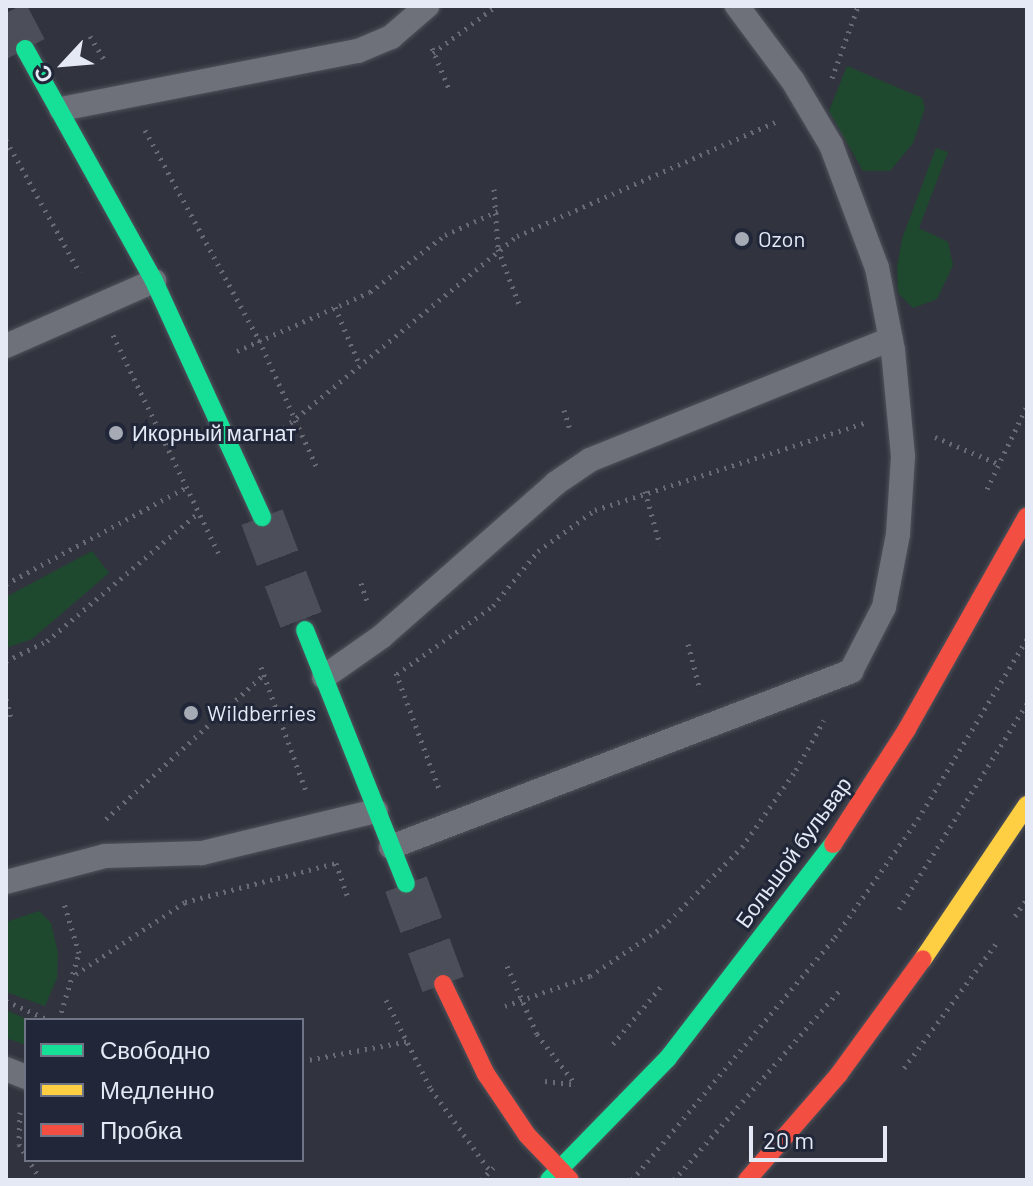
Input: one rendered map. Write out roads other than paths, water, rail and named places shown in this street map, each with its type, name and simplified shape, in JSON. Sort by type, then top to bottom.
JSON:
[{"type":"street","points":[[25,49],[154,281],[262,517]]},
{"type":"street","name":"Большой бульвар","points":[[560,1177],[668,1058],[818,867],[907,729],[1027,516]]},
{"type":"street","points":[[305,630],[406,884]]},
{"type":"street","points":[[747,1180],[839,1074],[963,905],[1027,805]]},
{"type":"street","points":[[443,984],[486,1074],[560,1177]]},
{"type":"lane","points":[[391,847],[851,671],[884,607],[898,534],[901,423],[891,339],[865,227],[846,176],[810,107],[737,6]]},
{"type":"lane","points":[[61,109],[358,51],[391,37],[424,10]]},
{"type":"lane","points":[[6,346],[154,281]]},
{"type":"lane","points":[[324,677],[381,637],[556,483],[590,460],[891,339]]},
{"type":"lane","points":[[6,882],[105,856],[202,853],[320,827],[376,811]]},
{"type":"tunnel","points":[[6,13],[25,49]]},
{"type":"tunnel","points":[[262,517],[305,630]]},
{"type":"tunnel","points":[[406,884],[443,984]]},
{"type":"place","name":"Ozon","points":[[742,239]]},
{"type":"place","name":"Икорный магнат","points":[[116,433]]},
{"type":"place","name":"Wildberries","points":[[191,713]]}]
